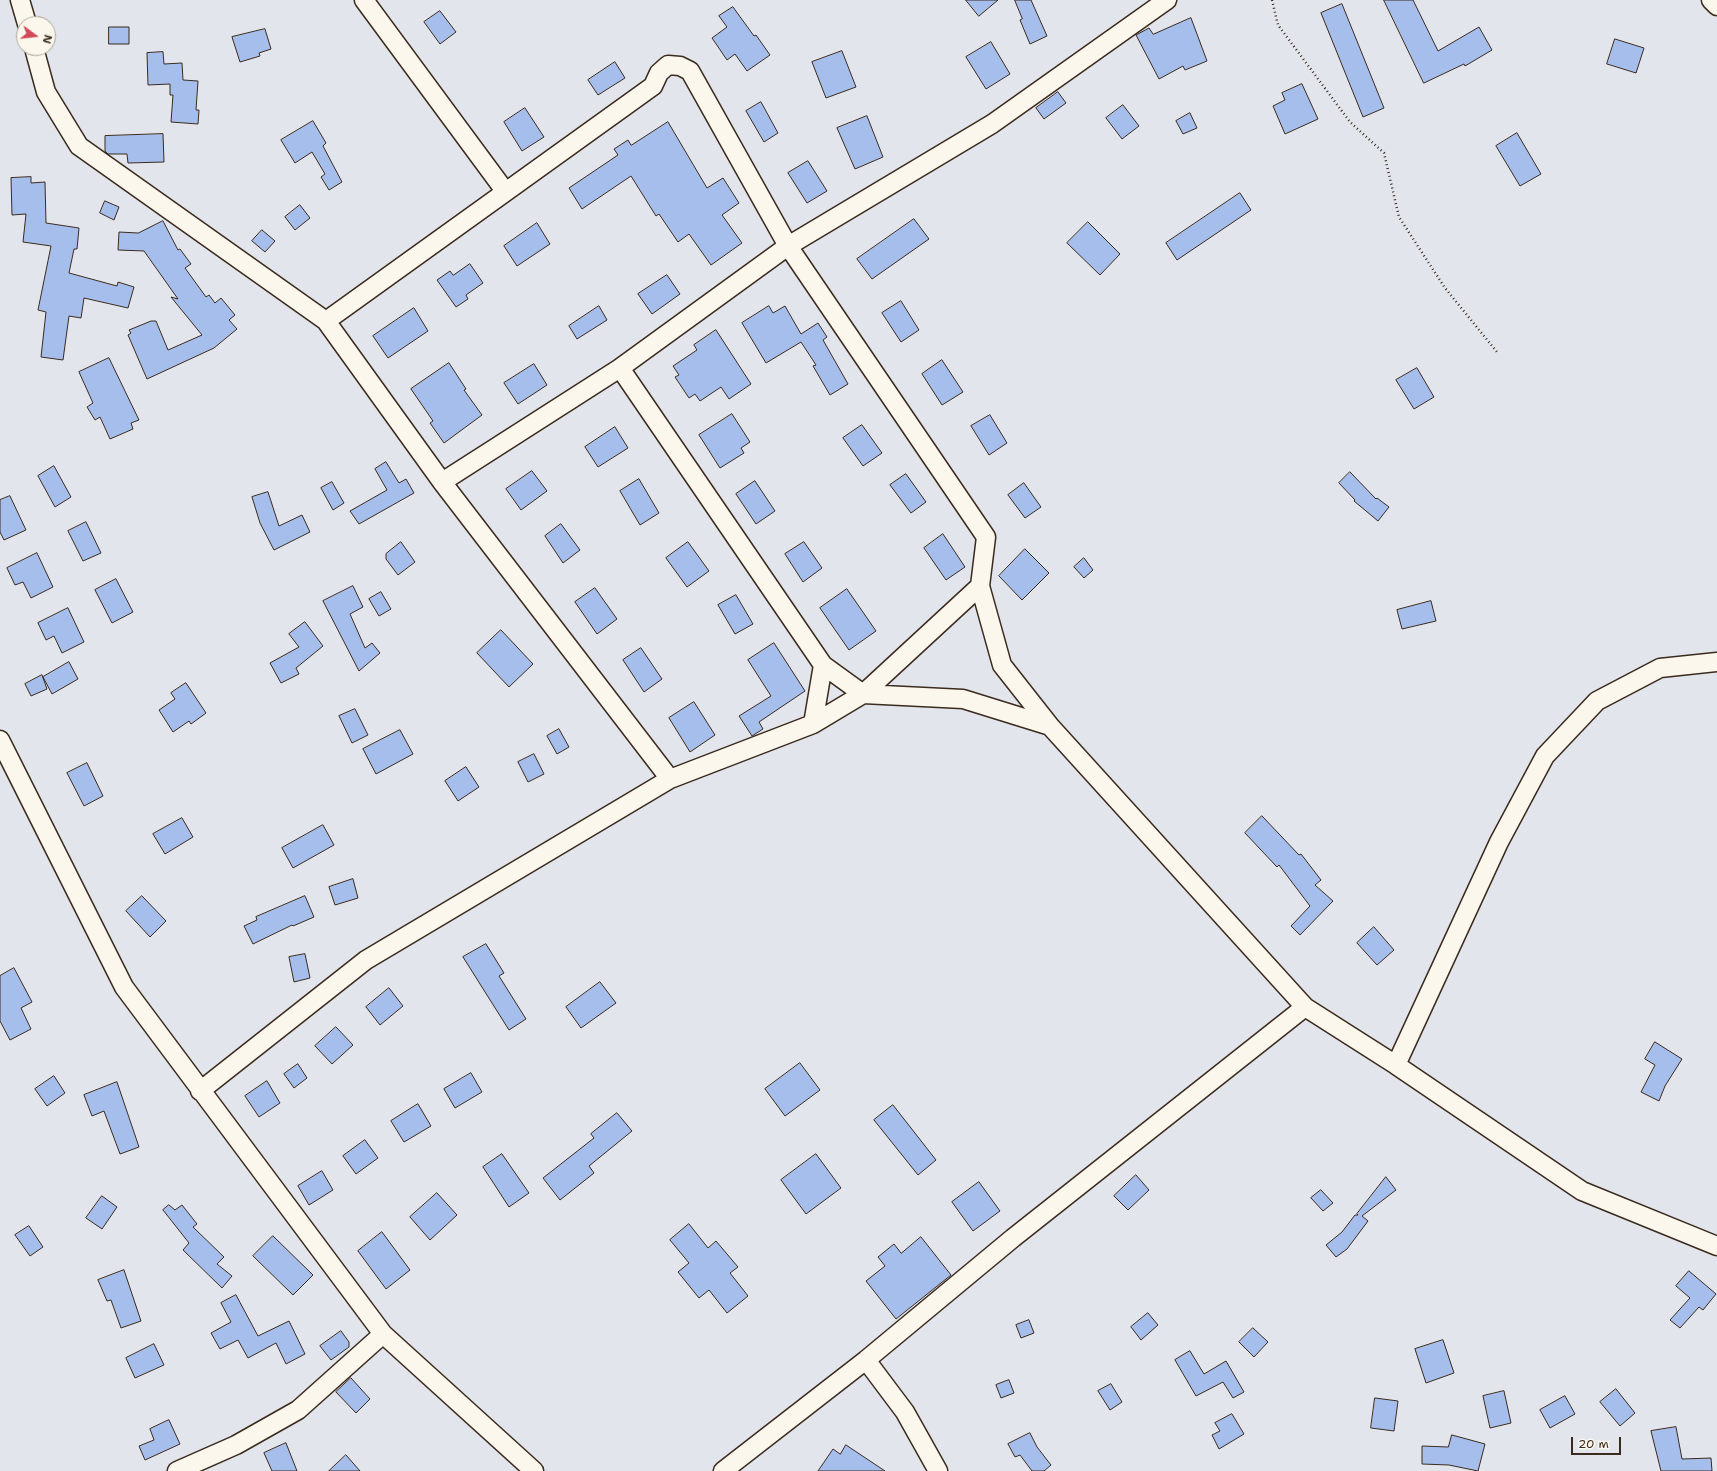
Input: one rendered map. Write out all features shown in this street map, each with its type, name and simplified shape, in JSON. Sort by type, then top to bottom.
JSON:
[{"type":"street","points":[[20,0],[25,16]]},
{"type":"street","points":[[364,0],[505,191]]},
{"type":"street","points":[[442,482],[620,368],[788,246],[992,124],[1166,0]]},
{"type":"street","points":[[1711,0],[1717,6]]},
{"type":"street","points":[[36,56],[46,92],[79,146],[326,321],[442,482],[670,780]]},
{"type":"street","points":[[326,321],[653,86],[659,72],[668,65],[680,66],[690,71],[788,246],[986,537],[980,586],[1002,665],[1050,726],[1305,1007],[1396,1065],[1582,1191],[1717,1246]]},
{"type":"street","points":[[620,368],[823,665],[863,694],[963,699],[1050,726]]},
{"type":"street","points":[[200,1092],[366,960],[670,780],[813,724],[863,694],[980,586]]},
{"type":"street","points":[[1396,1065],[1499,842],[1545,756],[1597,701],[1660,668],[1717,662]]},
{"type":"street","points":[[813,724],[823,665]]},
{"type":"street","points":[[0,740],[124,987],[200,1092],[383,1334],[534,1471]]},
{"type":"street","points":[[724,1471],[866,1360],[1013,1238],[1305,1007]]},
{"type":"street","points":[[177,1471],[236,1445],[298,1410],[383,1334]]},
{"type":"street","points":[[866,1360],[905,1412],[938,1471]]},
{"type":"path","points":[[1272,0],[1278,25],[1350,122],[1384,153],[1399,217],[1445,288],[1497,352]]},
{"type":"building","points":[[966,0],[998,0],[979,16]]},
{"type":"building","points":[[1015,0],[1031,0],[1047,36],[1030,44],[1020,20],[1022,19]]},
{"type":"building","points":[[1384,0],[1413,0],[1438,51],[1479,27],[1492,50],[1465,66],[1464,64],[1424,83]]},
{"type":"building","points":[[1342,4],[1384,108],[1363,117],[1321,13]]},
{"type":"building","points":[[733,7],[770,55],[747,71],[735,54],[727,60],[712,38],[727,27],[719,16]]},
{"type":"building","points":[[440,11],[456,32],[440,44],[424,22]]},
{"type":"building","points":[[1191,18],[1207,61],[1185,70],[1183,66],[1159,79],[1136,35],[1149,28],[1153,34]]},
{"type":"building","points":[[109,27],[129,27],[129,44],[109,44]]},
{"type":"building","points":[[265,29],[271,49],[259,53],[260,56],[240,62],[232,37]]},
{"type":"building","points":[[1615,39],[1644,48],[1636,73],[1607,64]]},
{"type":"building","points":[[991,42],[1010,74],[986,89],[966,57]]},
{"type":"building","points":[[842,51],[856,87],[826,98],[812,62]]},
{"type":"building","points":[[163,52],[164,64],[182,63],[183,80],[198,81],[196,110],[199,110],[198,124],[171,122],[173,95],[170,95],[170,84],[148,85],[147,53]]},
{"type":"building","points":[[615,62],[625,78],[598,95],[588,80]]},
{"type":"building","points":[[1302,84],[1318,119],[1285,134],[1273,106],[1285,100],[1282,93]]},
{"type":"building","points":[[1058,92],[1066,103],[1044,119],[1036,108]]},
{"type":"building","points":[[761,102],[778,133],[764,142],[746,111]]},
{"type":"building","points":[[1123,105],[1139,126],[1122,139],[1106,118]]},
{"type":"building","points":[[525,108],[544,137],[522,151],[504,122]]},
{"type":"building","points":[[1190,113],[1197,128],[1183,134],[1176,121]]},
{"type":"building","points":[[867,116],[883,157],[855,169],[837,128]]},
{"type":"building","points":[[313,121],[326,143],[323,146],[342,182],[329,190],[321,177],[325,174],[312,152],[295,163],[281,140]]},
{"type":"building","points":[[668,122],[707,188],[723,178],[739,203],[722,215],[742,243],[711,265],[689,234],[678,242],[659,214],[656,216],[631,176],[582,209],[569,188],[618,155],[614,149],[628,140],[631,145]]},
{"type":"building","points":[[1517,133],[1541,174],[1520,186],[1496,146]]},
{"type":"building","points":[[163,134],[164,162],[128,163],[127,154],[108,154],[105,151],[105,136]]},
{"type":"building","points":[[808,161],[827,191],[807,203],[788,173]]},
{"type":"building","points":[[31,177],[31,183],[45,182],[46,223],[79,228],[77,249],[74,249],[69,273],[117,286],[118,282],[134,287],[128,308],[84,298],[81,318],[69,316],[63,360],[41,357],[46,312],[38,310],[51,246],[23,242],[26,214],[12,215],[11,178]]},
{"type":"building","points":[[1240,193],[1251,210],[1177,260],[1166,243]]},
{"type":"building","points":[[105,201],[119,207],[114,220],[100,213]]},
{"type":"building","points":[[300,205],[310,218],[295,230],[285,217]]},
{"type":"building","points":[[914,219],[929,239],[872,279],[857,259]]},
{"type":"building","points":[[163,221],[178,250],[180,249],[191,264],[185,268],[206,297],[209,295],[215,303],[221,298],[235,315],[229,320],[237,329],[214,348],[147,379],[128,335],[131,333],[129,330],[151,321],[156,321],[168,350],[202,335],[171,297],[178,299],[144,251],[118,250],[119,232],[138,233]]},
{"type":"building","points":[[1088,222],[1120,254],[1100,275],[1067,243]]},
{"type":"building","points":[[537,223],[550,244],[517,266],[504,246]]},
{"type":"building","points":[[262,230],[275,241],[265,252],[252,241]]},
{"type":"building","points":[[470,264],[483,283],[466,295],[468,299],[456,307],[437,280],[450,271],[453,275]]},
{"type":"building","points":[[667,275],[680,294],[652,314],[638,294]]},
{"type":"building","points":[[901,301],[919,330],[901,342],[882,313]]},
{"type":"building","points":[[599,306],[607,320],[577,339],[569,326]]},
{"type":"building","points":[[769,306],[773,313],[785,306],[801,334],[818,323],[827,337],[823,340],[848,384],[830,395],[813,366],[816,365],[801,342],[766,363],[742,323]]},
{"type":"building","points":[[414,308],[428,331],[388,358],[373,336]]},
{"type":"building","points":[[716,330],[751,384],[729,399],[721,387],[700,401],[695,394],[689,398],[675,377],[679,375],[673,366],[697,350],[694,345]]},
{"type":"building","points":[[109,358],[139,420],[131,423],[133,429],[110,439],[100,417],[95,420],[87,407],[93,403],[79,372]]},
{"type":"building","points":[[942,360],[963,392],[942,405],[922,374]]},
{"type":"building","points":[[449,363],[466,389],[464,390],[482,415],[444,443],[430,423],[433,421],[411,389]]},
{"type":"building","points":[[534,364],[547,385],[518,404],[504,383]]},
{"type":"building","points":[[1417,368],[1434,397],[1414,409],[1396,380]]},
{"type":"building","points":[[732,414],[750,442],[741,448],[744,453],[720,468],[699,435]]},
{"type":"building","points":[[990,415],[1007,443],[989,455],[971,426]]},
{"type":"building","points":[[862,425],[882,453],[863,466],[843,438]]},
{"type":"building","points":[[615,427],[628,448],[598,467],[585,447]]},
{"type":"building","points":[[386,462],[399,483],[406,479],[414,493],[359,524],[350,511],[387,490],[375,469]]},
{"type":"building","points":[[54,466],[71,497],[55,507],[38,476]]},
{"type":"building","points":[[532,471],[547,491],[521,510],[506,489]]},
{"type":"building","points":[[1350,472],[1376,499],[1377,498],[1389,507],[1378,521],[1354,501],[1355,500],[1339,483]]},
{"type":"building","points":[[906,474],[926,502],[911,513],[890,485]]},
{"type":"building","points":[[639,479],[659,513],[640,525],[620,491]]},
{"type":"building","points":[[755,481],[775,511],[756,524],[736,494]]},
{"type":"building","points":[[332,482],[344,503],[333,510],[321,488]]},
{"type":"building","points":[[1024,483],[1041,507],[1025,518],[1008,495]]},
{"type":"building","points":[[268,492],[279,526],[302,515],[310,532],[274,550],[260,523],[252,497]]},
{"type":"building","points":[[10,496],[26,530],[4,540],[0,532],[0,500]]},
{"type":"building","points":[[86,522],[101,553],[83,561],[68,531]]},
{"type":"building","points":[[561,524],[580,550],[563,563],[545,536]]},
{"type":"building","points":[[943,534],[965,567],[946,580],[924,548]]},
{"type":"building","points":[[401,542],[415,562],[398,575],[386,559],[386,554]]},
{"type":"building","points":[[688,542],[709,571],[687,587],[666,558]]},
{"type":"building","points":[[804,542],[822,568],[803,582],[785,554]]},
{"type":"building","points":[[1025,549],[1049,573],[1022,600],[999,576]]},
{"type":"building","points":[[37,553],[53,587],[31,598],[23,582],[15,585],[7,568]]},
{"type":"building","points":[[1084,558],[1093,570],[1084,578],[1074,567]]},
{"type":"building","points":[[116,579],[133,612],[112,623],[95,590]]},
{"type":"building","points":[[353,586],[363,607],[350,614],[365,648],[372,643],[380,653],[359,671],[323,601]]},
{"type":"building","points":[[595,588],[617,619],[597,634],[575,602]]},
{"type":"building","points":[[847,589],[876,631],[849,650],[820,608]]},
{"type":"building","points":[[381,592],[391,609],[379,616],[369,599]]},
{"type":"building","points":[[736,595],[753,624],[735,634],[718,605]]},
{"type":"building","points":[[1431,601],[1436,621],[1402,629],[1397,610]]},
{"type":"building","points":[[68,608],[84,642],[62,653],[54,636],[46,640],[38,623]]},
{"type":"building","points":[[305,622],[323,646],[296,668],[299,674],[281,683],[270,663],[299,647],[289,634]]},
{"type":"building","points":[[501,630],[533,664],[509,687],[477,653]]},
{"type":"building","points":[[774,643],[805,691],[759,722],[763,729],[752,736],[739,716],[771,696],[748,660]]},
{"type":"building","points":[[641,648],[662,679],[644,692],[623,660]]},
{"type":"building","points":[[69,662],[78,679],[52,694],[43,677]]},
{"type":"building","points":[[42,675],[47,689],[31,696],[25,684]]},
{"type":"building","points":[[186,683],[206,713],[191,724],[189,721],[173,732],[159,710],[175,699],[171,693]]},
{"type":"building","points":[[694,702],[715,735],[690,752],[669,718]]},
{"type":"building","points":[[355,709],[368,735],[352,743],[339,716]]},
{"type":"building","points":[[559,729],[569,747],[557,754],[547,736]]},
{"type":"building","points":[[400,730],[413,754],[376,774],[363,749]]},
{"type":"building","points":[[534,754],[544,774],[528,782],[518,762]]},
{"type":"building","points":[[87,763],[103,796],[84,806],[67,773]]},
{"type":"building","points":[[466,767],[479,787],[458,801],[445,781]]},
{"type":"building","points":[[1262,816],[1299,855],[1301,854],[1321,880],[1315,885],[1333,901],[1300,935],[1291,926],[1310,906],[1279,865],[1277,867],[1245,833]]},
{"type":"building","points":[[182,818],[193,837],[165,854],[153,834]]},
{"type":"building","points":[[323,825],[334,845],[293,868],[282,848]]},
{"type":"building","points":[[353,879],[358,898],[335,905],[329,887]]},
{"type":"building","points":[[142,896],[166,921],[150,937],[126,911]]},
{"type":"building","points":[[305,896],[314,917],[293,926],[292,925],[253,944],[244,926],[257,920],[256,917]]},
{"type":"building","points":[[1374,927],[1394,950],[1377,965],[1357,943]]},
{"type":"building","points":[[486,944],[504,973],[499,976],[526,1019],[509,1030],[463,957]]},
{"type":"building","points":[[305,954],[310,978],[294,982],[289,957]]},
{"type":"building","points":[[14,968],[32,1002],[21,1008],[31,1029],[10,1040],[0,1021],[0,976]]},
{"type":"building","points":[[600,982],[616,1003],[581,1028],[566,1007]]},
{"type":"building","points":[[389,988],[403,1006],[380,1025],[366,1007]]},
{"type":"building","points":[[336,1027],[353,1045],[332,1064],[315,1046]]},
{"type":"building","points":[[1655,1042],[1682,1059],[1665,1086],[1659,1101],[1641,1092],[1655,1065],[1645,1059]]},
{"type":"building","points":[[800,1063],[820,1090],[785,1116],[765,1089]]},
{"type":"building","points":[[298,1064],[307,1078],[294,1088],[284,1074]]},
{"type":"building","points":[[471,1073],[482,1092],[455,1108],[444,1089]]},
{"type":"building","points":[[54,1076],[65,1093],[47,1106],[35,1089]]},
{"type":"building","points":[[267,1081],[280,1103],[259,1117],[245,1096]]},
{"type":"building","points":[[117,1082],[139,1147],[120,1154],[104,1111],[92,1116],[84,1095]]},
{"type":"building","points":[[418,1104],[431,1126],[404,1142],[391,1121]]},
{"type":"building","points":[[893,1105],[936,1160],[918,1175],[874,1120]]},
{"type":"building","points":[[617,1113],[632,1131],[589,1166],[594,1173],[560,1200],[543,1178],[594,1138],[591,1134]]},
{"type":"building","points":[[365,1140],[378,1158],[356,1174],[343,1156]]},
{"type":"building","points":[[502,1154],[529,1193],[509,1207],[483,1167]]},
{"type":"building","points":[[816,1154],[841,1188],[806,1214],[781,1180]]},
{"type":"building","points":[[322,1171],[333,1190],[309,1205],[298,1186]]},
{"type":"building","points":[[1136,1175],[1149,1190],[1128,1210],[1114,1196]]},
{"type":"building","points":[[1386,1177],[1396,1190],[1362,1216],[1368,1221],[1347,1249],[1336,1257],[1326,1245],[1342,1232],[1355,1215],[1358,1215],[1357,1214]]},
{"type":"building","points":[[979,1182],[1000,1211],[973,1231],[952,1202]]},
{"type":"building","points":[[1321,1190],[1333,1203],[1323,1211],[1311,1198]]},
{"type":"building","points":[[437,1193],[457,1215],[430,1240],[410,1217]]},
{"type":"building","points":[[102,1196],[117,1207],[102,1229],[86,1218]]},
{"type":"building","points":[[169,1205],[175,1210],[182,1205],[197,1224],[193,1227],[224,1257],[217,1264],[232,1276],[222,1288],[183,1250],[189,1243],[163,1210]]},
{"type":"building","points":[[689,1224],[708,1248],[716,1241],[738,1267],[730,1273],[748,1296],[727,1313],[709,1290],[699,1298],[678,1272],[689,1263],[670,1240]]},
{"type":"building","points":[[29,1226],[43,1247],[30,1256],[15,1235]]},
{"type":"building","points":[[382,1232],[410,1270],[386,1289],[358,1251]]},
{"type":"building","points":[[273,1236],[313,1275],[293,1295],[253,1256]]},
{"type":"building","points":[[921,1237],[951,1275],[896,1319],[866,1281],[885,1266],[878,1257],[894,1244],[901,1253]]},
{"type":"building","points":[[124,1270],[141,1321],[121,1328],[111,1300],[107,1301],[98,1280]]},
{"type":"building","points":[[1689,1271],[1716,1294],[1703,1310],[1699,1307],[1680,1328],[1670,1320],[1690,1298],[1676,1286]]},
{"type":"building","points":[[236,1295],[258,1336],[289,1321],[305,1354],[286,1364],[276,1343],[248,1358],[238,1340],[220,1349],[211,1333],[231,1322],[221,1303]]},
{"type":"building","points":[[1148,1313],[1158,1325],[1141,1340],[1131,1327]]},
{"type":"building","points":[[1029,1320],[1034,1333],[1021,1338],[1016,1325]]},
{"type":"building","points":[[1253,1328],[1268,1342],[1254,1357],[1239,1342]]},
{"type":"building","points":[[341,1331],[349,1342],[349,1347],[331,1360],[320,1346]]},
{"type":"building","points":[[1443,1340],[1454,1373],[1426,1383],[1415,1349]]},
{"type":"building","points":[[154,1344],[164,1365],[135,1378],[126,1358]]},
{"type":"building","points":[[1190,1351],[1204,1374],[1226,1361],[1244,1392],[1233,1398],[1223,1382],[1196,1396],[1175,1360]]},
{"type":"building","points":[[351,1378],[370,1399],[356,1413],[336,1392]]},
{"type":"building","points":[[1009,1380],[1014,1393],[1001,1398],[996,1385]]},
{"type":"building","points":[[1111,1384],[1122,1402],[1110,1410],[1098,1391]]},
{"type":"building","points":[[1616,1389],[1635,1413],[1620,1426],[1600,1402]]},
{"type":"building","points":[[1504,1391],[1511,1423],[1490,1428],[1483,1396]]},
{"type":"building","points":[[1565,1396],[1575,1414],[1550,1428],[1540,1410]]},
{"type":"building","points":[[1375,1398],[1398,1401],[1394,1431],[1371,1428]]},
{"type":"building","points":[[1232,1414],[1244,1434],[1219,1449],[1212,1435],[1220,1431],[1215,1423]]},
{"type":"building","points":[[169,1420],[180,1444],[145,1460],[139,1446],[154,1440],[150,1429]]},
{"type":"building","points":[[1676,1427],[1682,1459],[1711,1458],[1712,1471],[1661,1471],[1651,1431]]},
{"type":"building","points":[[1030,1433],[1037,1447],[1051,1465],[1044,1471],[1032,1471],[1020,1455],[1015,1457],[1008,1444]]},
{"type":"building","points":[[1452,1435],[1485,1444],[1478,1471],[1449,1465],[1422,1464],[1422,1446],[1448,1447]]},
{"type":"building","points":[[286,1443],[297,1471],[272,1471],[264,1453]]},
{"type":"building","points":[[846,1445],[885,1471],[818,1471],[833,1449],[840,1454]]},
{"type":"building","points":[[346,1455],[360,1471],[329,1471]]}]
